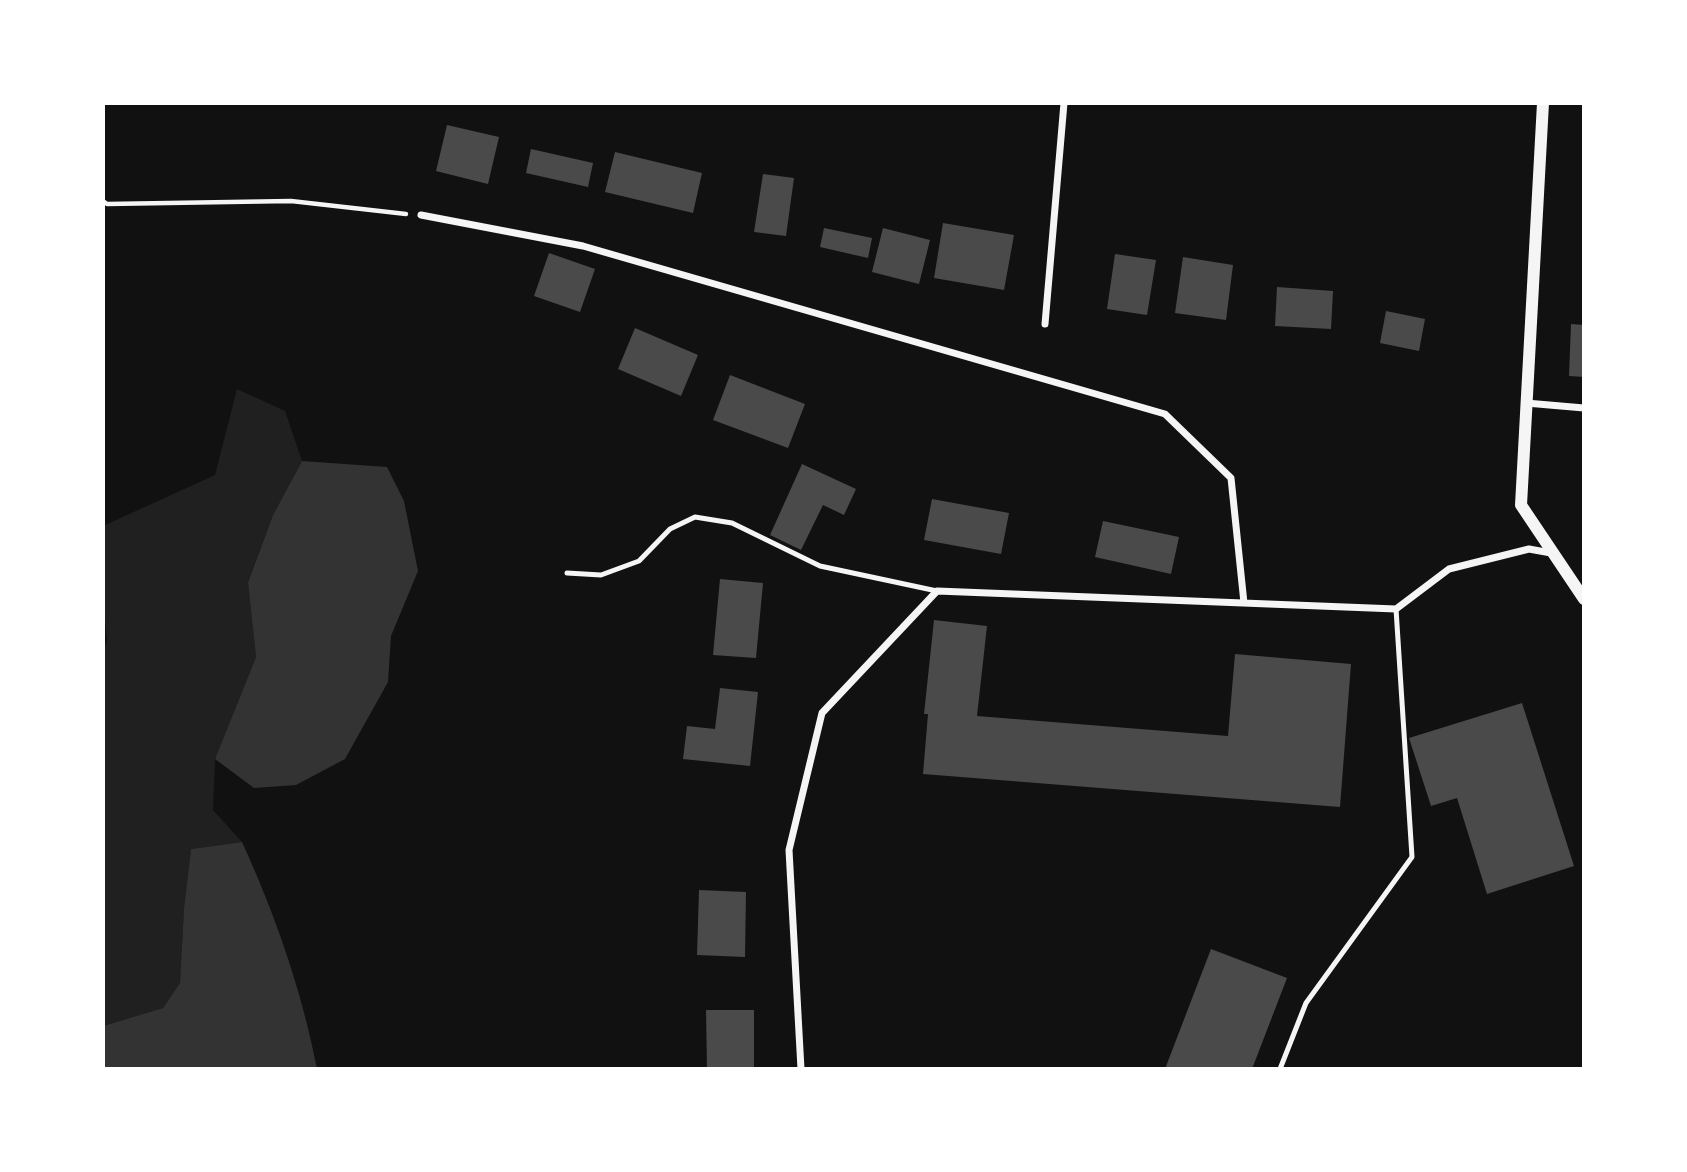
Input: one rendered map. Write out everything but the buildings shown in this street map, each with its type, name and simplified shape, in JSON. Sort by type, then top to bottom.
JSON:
[{"type":"street","points":[[1045,324],[1064,103]]},
{"type":"street","points":[[1543,103],[1521,505],[1584,599]]},
{"type":"street","points":[[421,215],[583,246],[1165,414],[1231,478],[1244,603]]},
{"type":"street","points":[[1527,403],[1584,408]]},
{"type":"street","points":[[801,1069],[789,850],[822,713],[937,591],[1396,609],[1449,569],[1529,549],[1553,553]]},
{"type":"lane","points":[[567,573],[601,575],[639,561],[670,528],[695,517],[732,523],[820,566],[937,591]]},
{"type":"lane","points":[[1280,1069],[1306,1003],[1412,857],[1396,609]]},
{"type":"path","points":[[103,201],[107,204],[291,201],[421,215]]},
{"type":"shaded area","points":[[237,389],[285,411],[302,461],[273,515],[248,581],[256,657],[215,759],[213,810],[242,842],[191,849],[184,908],[180,983],[163,1008],[103,1026],[103,654],[107,640],[103,604],[103,526],[215,475]]},
{"type":"shaded area","points":[[302,461],[387,467],[404,501],[418,571],[391,636],[388,682],[345,759],[296,785],[254,788],[215,759],[256,657],[248,582],[273,515]]},
{"type":"shaded area","points":[[242,842],[286,953],[304,1011],[317,1069],[103,1069],[103,1026],[163,1008],[180,983],[184,908],[191,849]]}]
